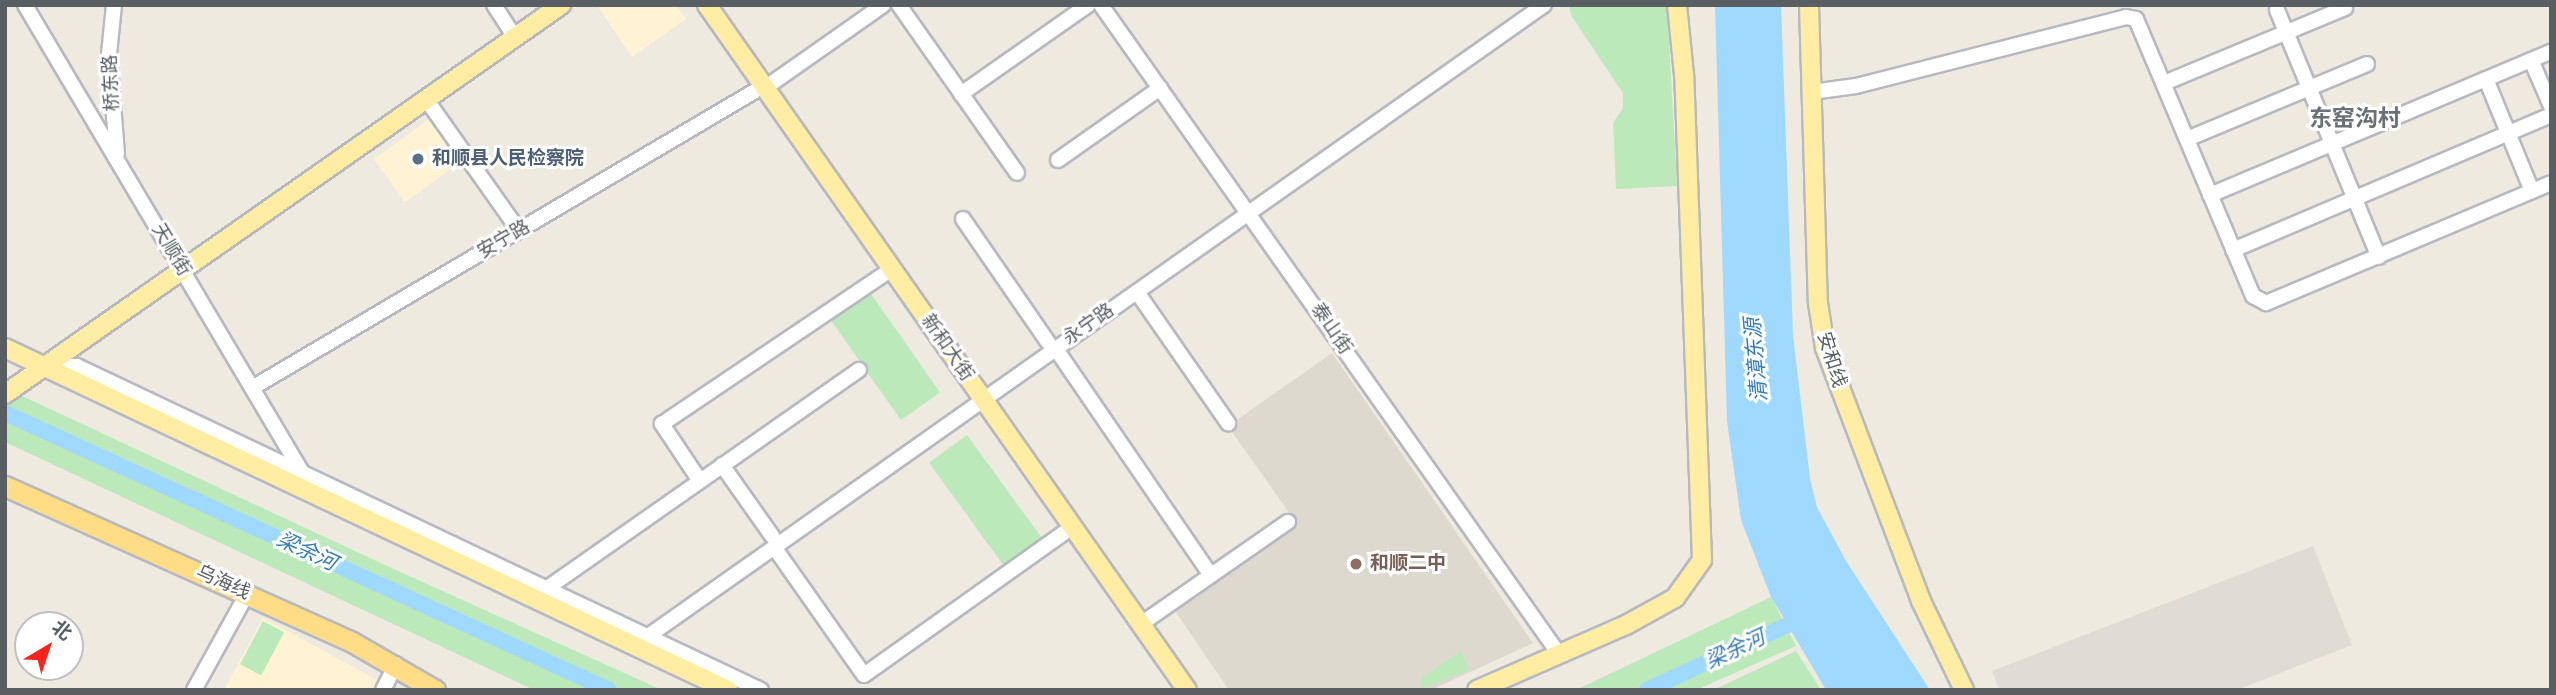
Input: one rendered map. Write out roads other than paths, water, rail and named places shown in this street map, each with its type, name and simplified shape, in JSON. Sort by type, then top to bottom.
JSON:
[{"type":"highway","name":"乌海线","points":[[5,486],[396,664],[435,690]]},
{"type":"main road","points":[[12,385],[548,5]]},
{"type":"main road","points":[[181,266],[561,5]]},
{"type":"main road","name":"新和大街","points":[[695,5],[760,90],[976,398],[1187,690]]},
{"type":"main road","name":"新和大街","points":[[708,5],[760,90],[883,275],[976,398],[1065,533],[1174,690]]},
{"type":"main road","points":[[1477,690],[1675,598],[1692,581],[1703,556],[1684,75],[1677,5]]},
{"type":"main road","name":"安和线","points":[[1809,5],[1818,303],[1825,348],[1921,601],[1964,690]]},
{"type":"main road","points":[[5,348],[315,495],[635,639],[728,690]]},
{"type":"street","name":"天顺街","points":[[25,5],[315,495]]},
{"type":"street","name":"桥东路","points":[[114,5],[109,54],[117,160]]},
{"type":"street","points":[[494,5],[511,31]]},
{"type":"street","name":"安宁路","points":[[252,388],[760,90],[883,5]]},
{"type":"street","points":[[899,5],[1017,173]]},
{"type":"street","points":[[961,94],[1088,5]]},
{"type":"street","name":"泰山街","points":[[1101,5],[1559,654]]},
{"type":"street","name":"永宁路","points":[[1052,345],[1137,292],[1246,209],[1527,5]]},
{"type":"street","name":"永宁路","points":[[635,639],[1246,209],[1544,5]]},
{"type":"street","points":[[2164,83],[2345,8]]},
{"type":"street","points":[[2277,10],[2379,257]]},
{"type":"street","points":[[1812,92],[1856,86],[2126,18],[2140,24],[2253,296],[2266,303],[2551,183]]},
{"type":"street","points":[[2210,195],[2551,52]]},
{"type":"street","points":[[2530,60],[2551,106]]},
{"type":"street","points":[[2187,139],[2367,64]]},
{"type":"street","points":[[2486,79],[2532,191]]},
{"type":"street","points":[[1058,160],[1160,88]]},
{"type":"street","points":[[426,99],[519,231]]},
{"type":"street","points":[[2233,250],[2551,115]]},
{"type":"street","points":[[963,219],[1211,575]]},
{"type":"street","points":[[700,481],[662,424],[883,275]]},
{"type":"street","points":[[1137,292],[1228,423]]},
{"type":"street","points":[[41,364],[77,366],[546,589],[635,639],[761,690]]},
{"type":"street","points":[[546,589],[859,370]]},
{"type":"street","points":[[722,466],[864,675],[1065,533]]},
{"type":"street","points":[[1140,624],[1288,522]]},
{"type":"street","points":[[194,690],[247,594]]},
{"type":"street","points":[[383,690],[396,664]]},
{"type":"water","name":"清漳东源","points":[[1715,5],[1781,5],[1793,335],[1810,479],[1817,507],[1846,561],[1930,690],[1826,690],[1771,597],[1741,520],[1727,421]]},
{"type":"waterway","name":"梁余河","points":[[5,413],[609,690]]},
{"type":"waterway","name":"梁余河","points":[[1647,690],[1803,618]]},
{"type":"place","name":"和顺县人民检察院","points":[[418,159]]},
{"type":"place","name":"和顺二中","points":[[1356,564]]},
{"type":"district","name":"东窑沟村","points":[[2355,119]]}]
